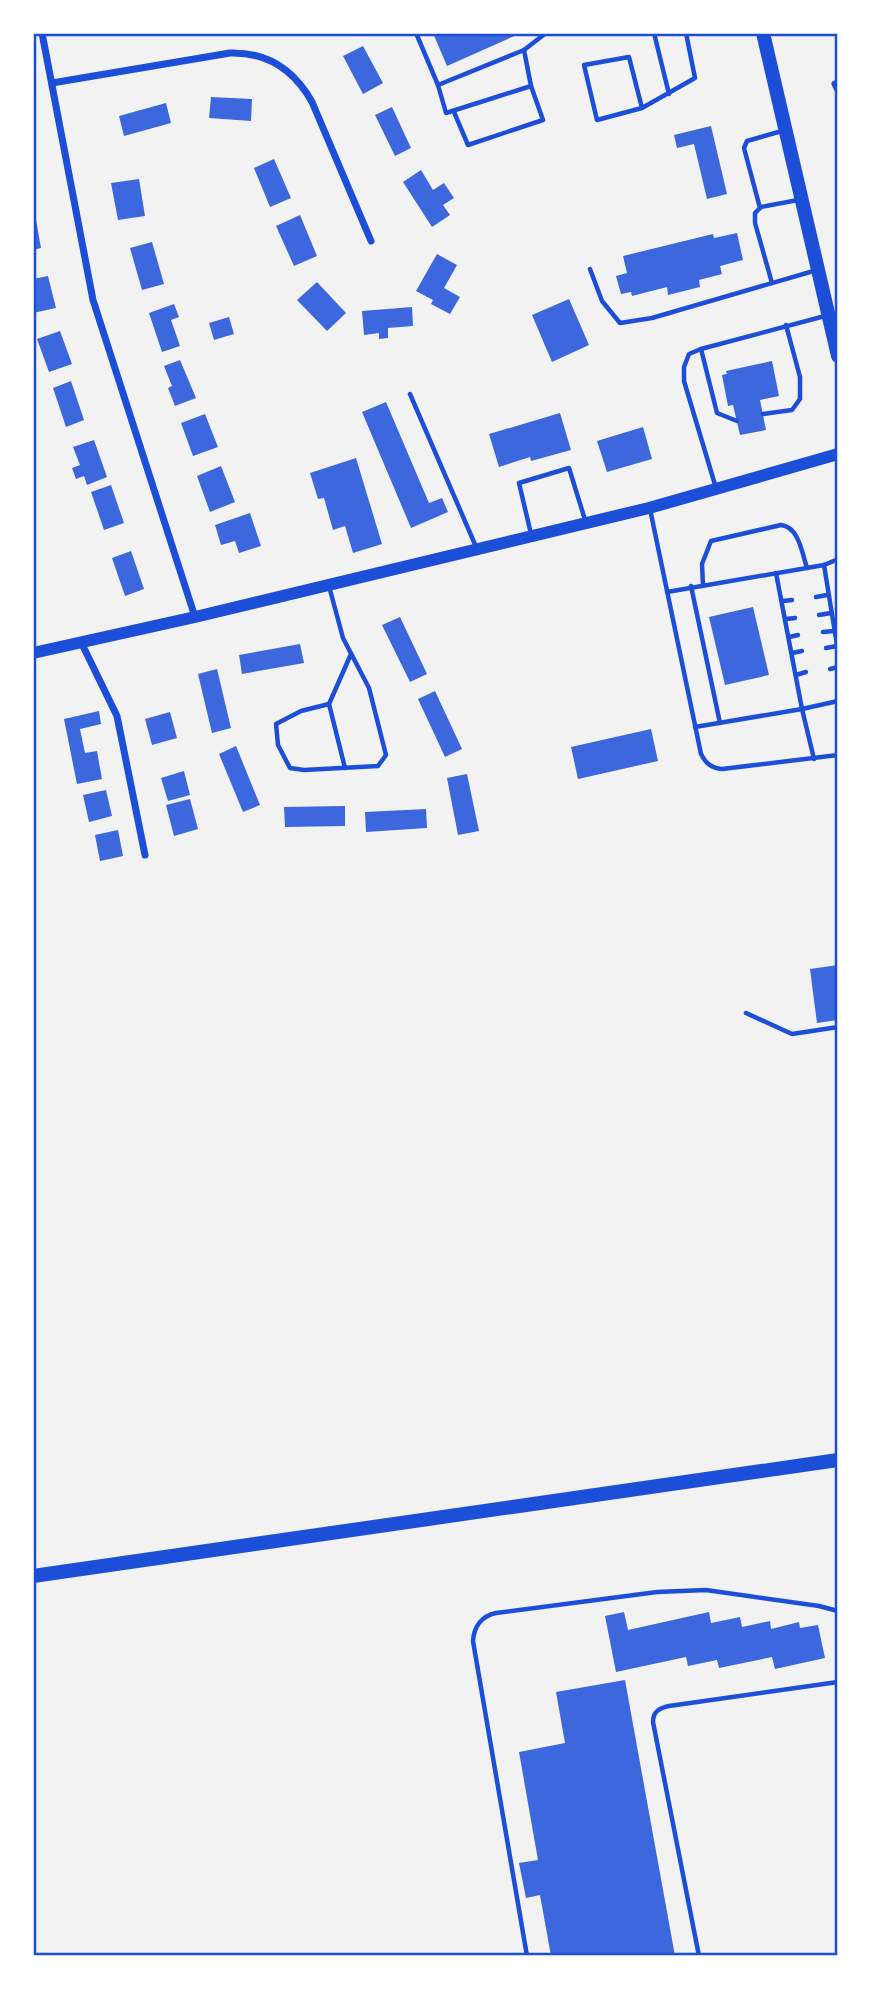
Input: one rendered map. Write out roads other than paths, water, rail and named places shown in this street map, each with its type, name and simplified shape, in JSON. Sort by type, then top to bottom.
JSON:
[{"type":"main road","points":[[763,33],[838,356]]},
{"type":"main road","points":[[33,1576],[838,1460]]},
{"type":"street","points":[[42,33],[93,300],[195,617]]},
{"type":"street","points":[[52,83],[230,53],[251,54],[274,61],[292,75],[307,92],[371,241]]},
{"type":"street","points":[[33,653],[586,524],[838,454]]},
{"type":"street","points":[[81,641],[117,716],[145,855]]},
{"type":"lane","points":[[416,33],[438,85],[446,113],[531,86]]},
{"type":"lane","points":[[438,85],[524,50],[546,33]]},
{"type":"lane","points":[[654,33],[669,94]]},
{"type":"lane","points":[[642,108],[629,57],[584,65],[597,120],[642,108],[695,78],[686,33]]},
{"type":"lane","points":[[454,112],[468,145],[543,120],[531,86],[524,50]]},
{"type":"lane","points":[[760,208],[744,148],[747,141],[786,130]]},
{"type":"lane","points":[[772,283],[755,223],[755,213],[760,208],[802,199]]},
{"type":"lane","points":[[590,269],[601,301],[620,323],[652,318],[818,270]]},
{"type":"lane","points":[[716,489],[684,381],[684,367],[689,354],[828,315]]},
{"type":"lane","points":[[763,414],[792,410],[800,399],[800,377],[786,325]]},
{"type":"lane","points":[[701,349],[717,413],[737,421]]},
{"type":"lane","points":[[410,394],[477,550]]},
{"type":"lane","points":[[531,537],[519,483],[569,468],[586,524]]},
{"type":"lane","points":[[649,508],[695,727],[702,756],[708,764],[717,769],[838,755]]},
{"type":"lane","points":[[703,585],[702,564],[711,541],[780,525],[788,526],[795,532],[807,568]]},
{"type":"lane","points":[[667,592],[824,565],[838,558]]},
{"type":"lane","points":[[824,565],[837,649],[826,648]]},
{"type":"lane","points":[[776,573],[814,759]]},
{"type":"lane","points":[[328,704],[301,711],[276,724],[278,746],[290,768],[304,770],[378,766],[387,755],[369,688],[343,638],[329,585]]},
{"type":"lane","points":[[691,586],[720,723]]},
{"type":"lane","points":[[816,597],[827,595]]},
{"type":"lane","points":[[783,601],[792,600]]},
{"type":"lane","points":[[819,615],[831,613]]},
{"type":"lane","points":[[786,619],[795,618]]},
{"type":"lane","points":[[823,632],[834,631]]},
{"type":"lane","points":[[789,636],[798,635]]},
{"type":"lane","points":[[792,653],[802,651]]},
{"type":"lane","points":[[345,768],[328,704],[351,654]]},
{"type":"lane","points":[[830,668],[838,667]]},
{"type":"lane","points":[[796,675],[806,672]]},
{"type":"lane","points":[[695,727],[838,701]]},
{"type":"lane","points":[[746,1013],[792,1034],[838,1027]]},
{"type":"lane","points":[[527,1956],[473,1641],[478,1624],[496,1613],[681,1590],[706,1590],[838,1611]]},
{"type":"lane","points":[[699,1956],[653,1722],[655,1713],[670,1706],[838,1682]]}]
